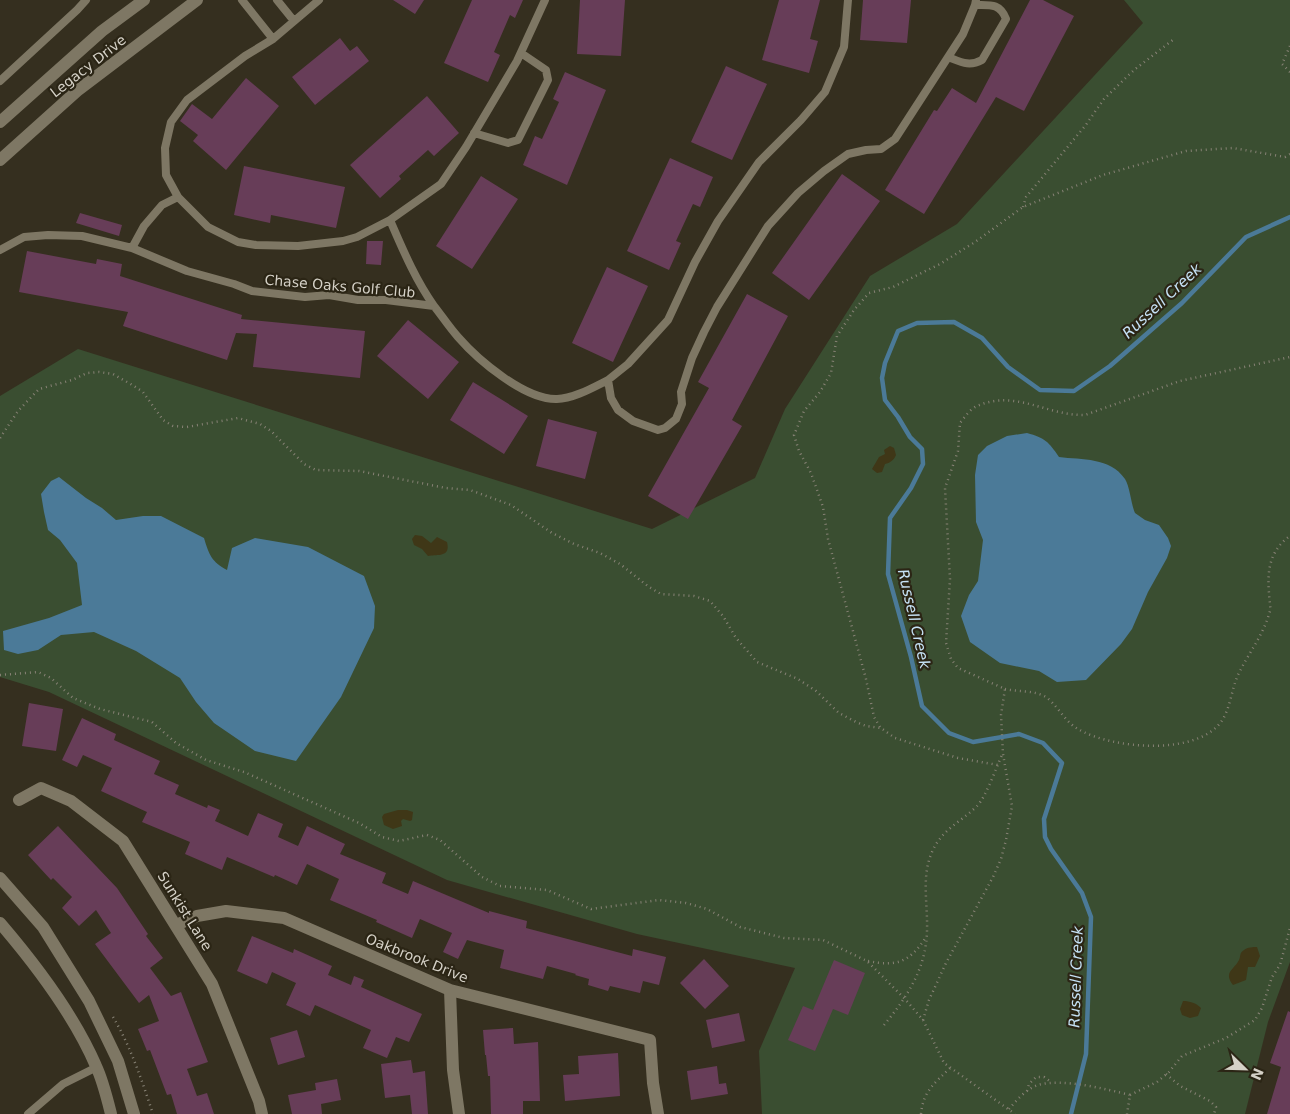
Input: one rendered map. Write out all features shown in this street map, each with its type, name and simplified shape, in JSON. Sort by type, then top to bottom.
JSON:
[{"type":"street","name":"Legacy Drive","points":[[0,122],[102,31],[144,0]]},
{"type":"street","name":"Legacy Drive","points":[[0,160],[77,91],[198,0]]},
{"type":"street","name":"Sunkist Lane","points":[[19,800],[41,788],[71,801],[123,841],[212,984],[259,1101],[262,1114]]},
{"type":"street","points":[[0,878],[43,927],[89,1000],[118,1062],[134,1114]]},
{"type":"street","name":"Oakbrook Drive","points":[[176,925],[197,916],[226,911],[284,918],[450,990],[650,1040],[653,1083],[658,1114]]},
{"type":"street","points":[[0,923],[33,962],[69,1016],[97,1067],[112,1114]]},
{"type":"street","points":[[450,990],[458,1114]]},
{"type":"street","points":[[97,1067],[118,1062]]},
{"type":"lane","points":[[0,81],[78,10],[86,0]]},
{"type":"lane","points":[[242,0],[273,39]]},
{"type":"lane","points":[[277,0],[294,21]]},
{"type":"lane","points":[[320,0],[273,39],[245,56],[187,100],[171,122],[166,148],[166,175],[178,197],[208,227],[238,242],[256,245],[298,246],[343,241],[356,237],[390,220],[441,184],[474,133],[521,53],[545,0]]},
{"type":"lane","name":"Chase Oaks Golf Club","points":[[390,220],[410,267],[422,289],[458,338],[498,374],[520,388],[541,397],[558,400],[588,391],[608,380],[628,364],[668,320],[695,262],[718,221],[759,162],[801,120],[825,92],[844,47],[848,0]]},
{"type":"lane","points":[[608,380],[611,398],[618,410],[632,422],[658,430],[665,428],[676,419],[682,404],[681,392],[692,358],[704,332],[717,307],[768,226],[798,193],[848,154],[881,149],[895,138],[963,34],[976,3],[997,7],[1003,11],[1006,19],[982,60],[975,64],[966,64],[948,57]]},
{"type":"lane","points":[[474,133],[508,142],[518,140],[548,80],[546,70],[521,53]]},
{"type":"lane","points":[[132,248],[144,226],[162,205],[178,197]]},
{"type":"lane","name":"Chase Oaks Golf Club","points":[[0,250],[24,237],[48,235],[82,236],[132,248],[187,271],[252,291],[305,297],[329,295],[358,300],[386,300],[434,306]]},
{"type":"lane","points":[[28,1114],[64,1084],[97,1067]]},
{"type":"path","points":[[1023,207],[1030,191],[1085,126],[1104,99],[1134,70],[1174,39]]},
{"type":"path","points":[[1290,46],[1282,64],[1290,72]]},
{"type":"path","points":[[880,728],[874,717],[866,678],[828,539],[823,507],[811,473],[799,451],[794,435],[804,411],[820,392],[831,373],[837,336],[854,310],[869,293],[893,287],[940,264],[975,242],[1023,207],[1103,175],[1186,151],[1234,148],[1285,157],[1290,154]]},
{"type":"path","points":[[1290,357],[1180,381],[1085,415],[1071,415],[1005,399],[975,407],[960,423],[958,452],[945,488],[950,579],[946,643],[950,659],[958,668],[1005,689],[1036,693],[1045,697],[1077,729],[1097,737],[1139,746],[1152,744],[1174,745],[1203,735],[1210,732],[1222,720],[1229,705],[1235,680],[1261,635],[1270,610],[1268,580],[1271,558],[1284,540],[1290,536]]},
{"type":"path","points":[[0,438],[18,411],[39,389],[72,380],[87,373],[99,372],[113,374],[134,386],[142,392],[163,420],[173,426],[187,427],[238,418],[260,424],[304,464],[316,470],[359,471],[446,488],[470,490],[511,506],[552,533],[574,544],[600,553],[620,564],[661,594],[694,596],[710,601],[723,616],[736,638],[757,662],[798,680],[816,691],[839,713],[856,722],[880,728],[895,738],[958,758],[998,765]]},
{"type":"path","points":[[0,675],[38,672],[51,678],[73,698],[100,709],[152,722],[176,743],[206,760],[244,772],[359,823],[382,838],[399,841],[410,837],[427,835],[433,837],[440,840],[482,877],[500,886],[547,890],[590,909],[659,900],[686,903],[707,909],[740,927],[784,938],[822,940],[867,961],[884,965],[902,961],[917,951],[927,936]]},
{"type":"path","points":[[923,1020],[929,1000],[946,962],[994,877],[1001,859],[1012,806],[1003,754],[1001,715],[1005,689]]},
{"type":"path","points":[[884,1025],[905,999],[926,950],[926,879],[928,864],[933,851],[952,825],[979,804],[1003,754]]},
{"type":"path","points":[[1009,1109],[1027,1091],[1037,1086],[1051,1083],[1081,1085],[1130,1095],[1157,1082],[1182,1056],[1226,1038],[1256,1020],[1272,977],[1280,964],[1290,928]]},
{"type":"path","points":[[867,961],[923,1020],[944,1063],[1014,1114]]},
{"type":"path","points":[[921,1114],[922,1103],[928,1090],[950,1067]]},
{"type":"path","points":[[1166,1074],[1180,1086],[1210,1101],[1216,1107],[1214,1114]]},
{"type":"path","points":[[1027,1091],[1029,1084],[1036,1077],[1044,1077],[1051,1083]]},
{"type":"path","points":[[1127,1114],[1130,1095]]},
{"type":"green space","points":[[1124,0],[1290,0],[1290,962],[1268,1022],[1245,1114],[762,1114],[759,1051],[795,968],[637,934],[447,880],[49,692],[0,677],[0,396],[78,349],[652,529],[755,478],[785,409],[870,276],[957,224],[1143,23]]},
{"type":"sand","points":[[890,446],[894,448],[896,455],[892,461],[885,464],[882,472],[877,473],[872,469],[879,457],[885,454],[884,450]]},
{"type":"sand","points":[[415,535],[422,536],[431,543],[437,537],[447,542],[447,551],[442,554],[428,556],[422,549],[414,545],[412,539]]},
{"type":"sand","points":[[398,810],[413,812],[412,820],[403,819],[401,821],[402,826],[393,829],[384,825],[382,817],[384,814]]},
{"type":"sand","points":[[1257,947],[1260,956],[1255,967],[1248,967],[1246,980],[1233,985],[1229,974],[1239,960],[1241,952],[1247,948]]},
{"type":"sand","points":[[1183,1001],[1188,1001],[1201,1008],[1198,1016],[1190,1018],[1182,1015],[1180,1009]]},
{"type":"water","points":[[1027,433],[1046,441],[1059,457],[1086,459],[1104,463],[1119,472],[1127,482],[1135,513],[1145,520],[1159,525],[1171,546],[1132,629],[1121,644],[1086,680],[1057,682],[1039,671],[1000,663],[970,642],[961,616],[969,595],[978,581],[983,540],[976,522],[975,475],[978,455],[987,446],[1007,436]]},
{"type":"water","points":[[59,477],[116,520],[143,516],[161,516],[204,538],[212,557],[227,570],[232,548],[255,538],[308,547],[364,576],[375,606],[374,628],[341,697],[296,761],[255,751],[214,723],[196,702],[180,678],[136,651],[94,632],[61,635],[38,650],[18,654],[4,650],[3,631],[49,618],[82,605],[77,563],[60,540],[48,530],[44,512],[41,494],[51,481]]},
{"type":"building","points":[[393,0],[424,0],[415,14]]},
{"type":"building","points":[[472,0],[523,0],[515,18],[510,15],[494,52],[500,55],[488,82],[444,63]]},
{"type":"building","points":[[580,0],[625,0],[621,56],[577,54]]},
{"type":"building","points":[[779,0],[820,0],[810,39],[818,41],[809,73],[762,60]]},
{"type":"building","points":[[863,0],[911,0],[907,43],[860,40]]},
{"type":"building","points":[[1030,0],[1043,0],[1074,16],[1024,111],[996,97],[924,214],[885,190],[934,110],[937,111],[952,88],[976,103]]},
{"type":"building","points":[[340,38],[350,51],[357,46],[369,61],[315,105],[292,77]]},
{"type":"building","points":[[726,66],[767,84],[732,160],[691,142]]},
{"type":"building","points":[[565,72],[606,90],[567,185],[523,165],[535,136],[542,139],[559,102],[553,99]]},
{"type":"building","points":[[246,78],[279,106],[226,170],[193,141],[198,135],[180,121],[192,104],[212,119]]},
{"type":"building","points":[[427,96],[459,133],[434,156],[428,150],[399,176],[401,179],[380,198],[350,165]]},
{"type":"building","points":[[670,158],[713,177],[700,207],[693,204],[676,241],[681,243],[669,270],[627,251]]},
{"type":"building","points":[[244,166],[345,187],[336,228],[271,215],[270,223],[234,215]]},
{"type":"building","points":[[842,174],[880,201],[809,300],[772,273]]},
{"type":"building","points":[[481,176],[518,199],[472,269],[436,246]]},
{"type":"building","points":[[80,213],[122,225],[119,236],[76,223]]},
{"type":"building","points":[[367,241],[383,241],[381,265],[366,264]]},
{"type":"building","points":[[27,251],[96,264],[97,259],[122,264],[120,276],[242,315],[241,319],[365,331],[360,378],[253,367],[257,334],[236,333],[227,360],[123,326],[128,312],[19,292]]},
{"type":"building","points":[[607,267],[648,286],[613,362],[572,343]]},
{"type":"building","points":[[747,294],[788,316],[732,420],[742,426],[688,519],[648,496],[709,388],[698,382]]},
{"type":"building","points":[[408,320],[459,362],[428,399],[377,356]]},
{"type":"building","points":[[473,382],[528,416],[504,454],[450,420]]},
{"type":"building","points":[[548,419],[597,432],[585,479],[536,466]]},
{"type":"building","points":[[29,703],[63,709],[56,751],[22,746]]},
{"type":"building","points":[[82,718],[116,734],[114,740],[160,761],[154,774],[179,785],[175,794],[207,808],[208,805],[220,810],[215,821],[248,836],[258,813],[283,824],[278,837],[298,846],[307,826],[345,844],[340,854],[386,873],[382,883],[408,894],[413,881],[489,913],[489,911],[527,921],[526,928],[632,956],[633,949],[666,957],[659,985],[643,981],[640,993],[610,986],[608,991],[588,985],[589,979],[547,966],[543,979],[500,968],[504,950],[467,940],[458,959],[443,952],[452,933],[420,919],[412,938],[376,922],[377,920],[330,900],[339,879],[307,864],[297,885],[227,857],[222,870],[185,854],[190,842],[142,822],[147,812],[101,791],[112,768],[83,755],[77,767],[62,760]]},
{"type":"building","points":[[58,826],[117,888],[148,934],[146,936],[163,958],[150,968],[171,996],[181,992],[208,1062],[187,1069],[197,1096],[207,1093],[214,1114],[177,1114],[171,1094],[167,1095],[150,1050],[147,1051],[138,1029],[159,1021],[149,995],[139,1003],[95,944],[111,933],[96,910],[79,926],[62,908],[72,897],[53,878],[51,880],[28,855]]},
{"type":"building","points":[[252,936],[293,953],[294,949],[332,966],[328,975],[351,985],[354,976],[364,980],[361,987],[422,1014],[409,1042],[396,1037],[387,1058],[363,1048],[371,1030],[315,1005],[310,1016],[286,1005],[296,983],[272,972],[267,984],[237,971]]},
{"type":"building","points":[[704,959],[729,986],[705,1009],[680,983]]},
{"type":"building","points":[[834,960],[865,973],[848,1015],[833,1009],[815,1051],[788,1040],[803,1006],[813,1010]]},
{"type":"building","points":[[1288,1011],[1290,1012],[1290,1114],[1267,1114],[1281,1067],[1270,1063]]},
{"type":"building","points":[[739,1013],[745,1041],[712,1048],[706,1020]]},
{"type":"building","points":[[513,1028],[514,1044],[538,1042],[540,1101],[523,1101],[523,1114],[491,1114],[490,1076],[488,1076],[483,1030]]},
{"type":"building","points":[[297,1030],[305,1057],[278,1065],[270,1038]]},
{"type":"building","points":[[618,1053],[620,1096],[565,1101],[563,1075],[579,1074],[578,1056]]},
{"type":"building","points":[[411,1060],[413,1073],[425,1071],[428,1114],[412,1114],[410,1095],[385,1098],[381,1064]]},
{"type":"building","points":[[717,1066],[719,1084],[726,1083],[728,1094],[691,1100],[687,1071]]},
{"type":"building","points":[[337,1079],[341,1100],[321,1104],[322,1114],[292,1114],[288,1095],[316,1090],[315,1083]]},
{"type":"waterway","name":"Russell Creek","points":[[1071,1114],[1086,1054],[1091,917],[1082,893],[1051,849],[1045,837],[1044,819],[1062,763],[1043,743],[1019,734],[973,742],[949,733],[922,706],[911,657],[888,574],[890,518],[911,488],[923,464],[922,449],[910,437],[885,400],[882,378],[885,363],[898,331],[917,323],[954,322],[982,338],[1008,367],[1040,390],[1074,391],[1110,366],[1182,303],[1246,237],[1290,217]]}]
